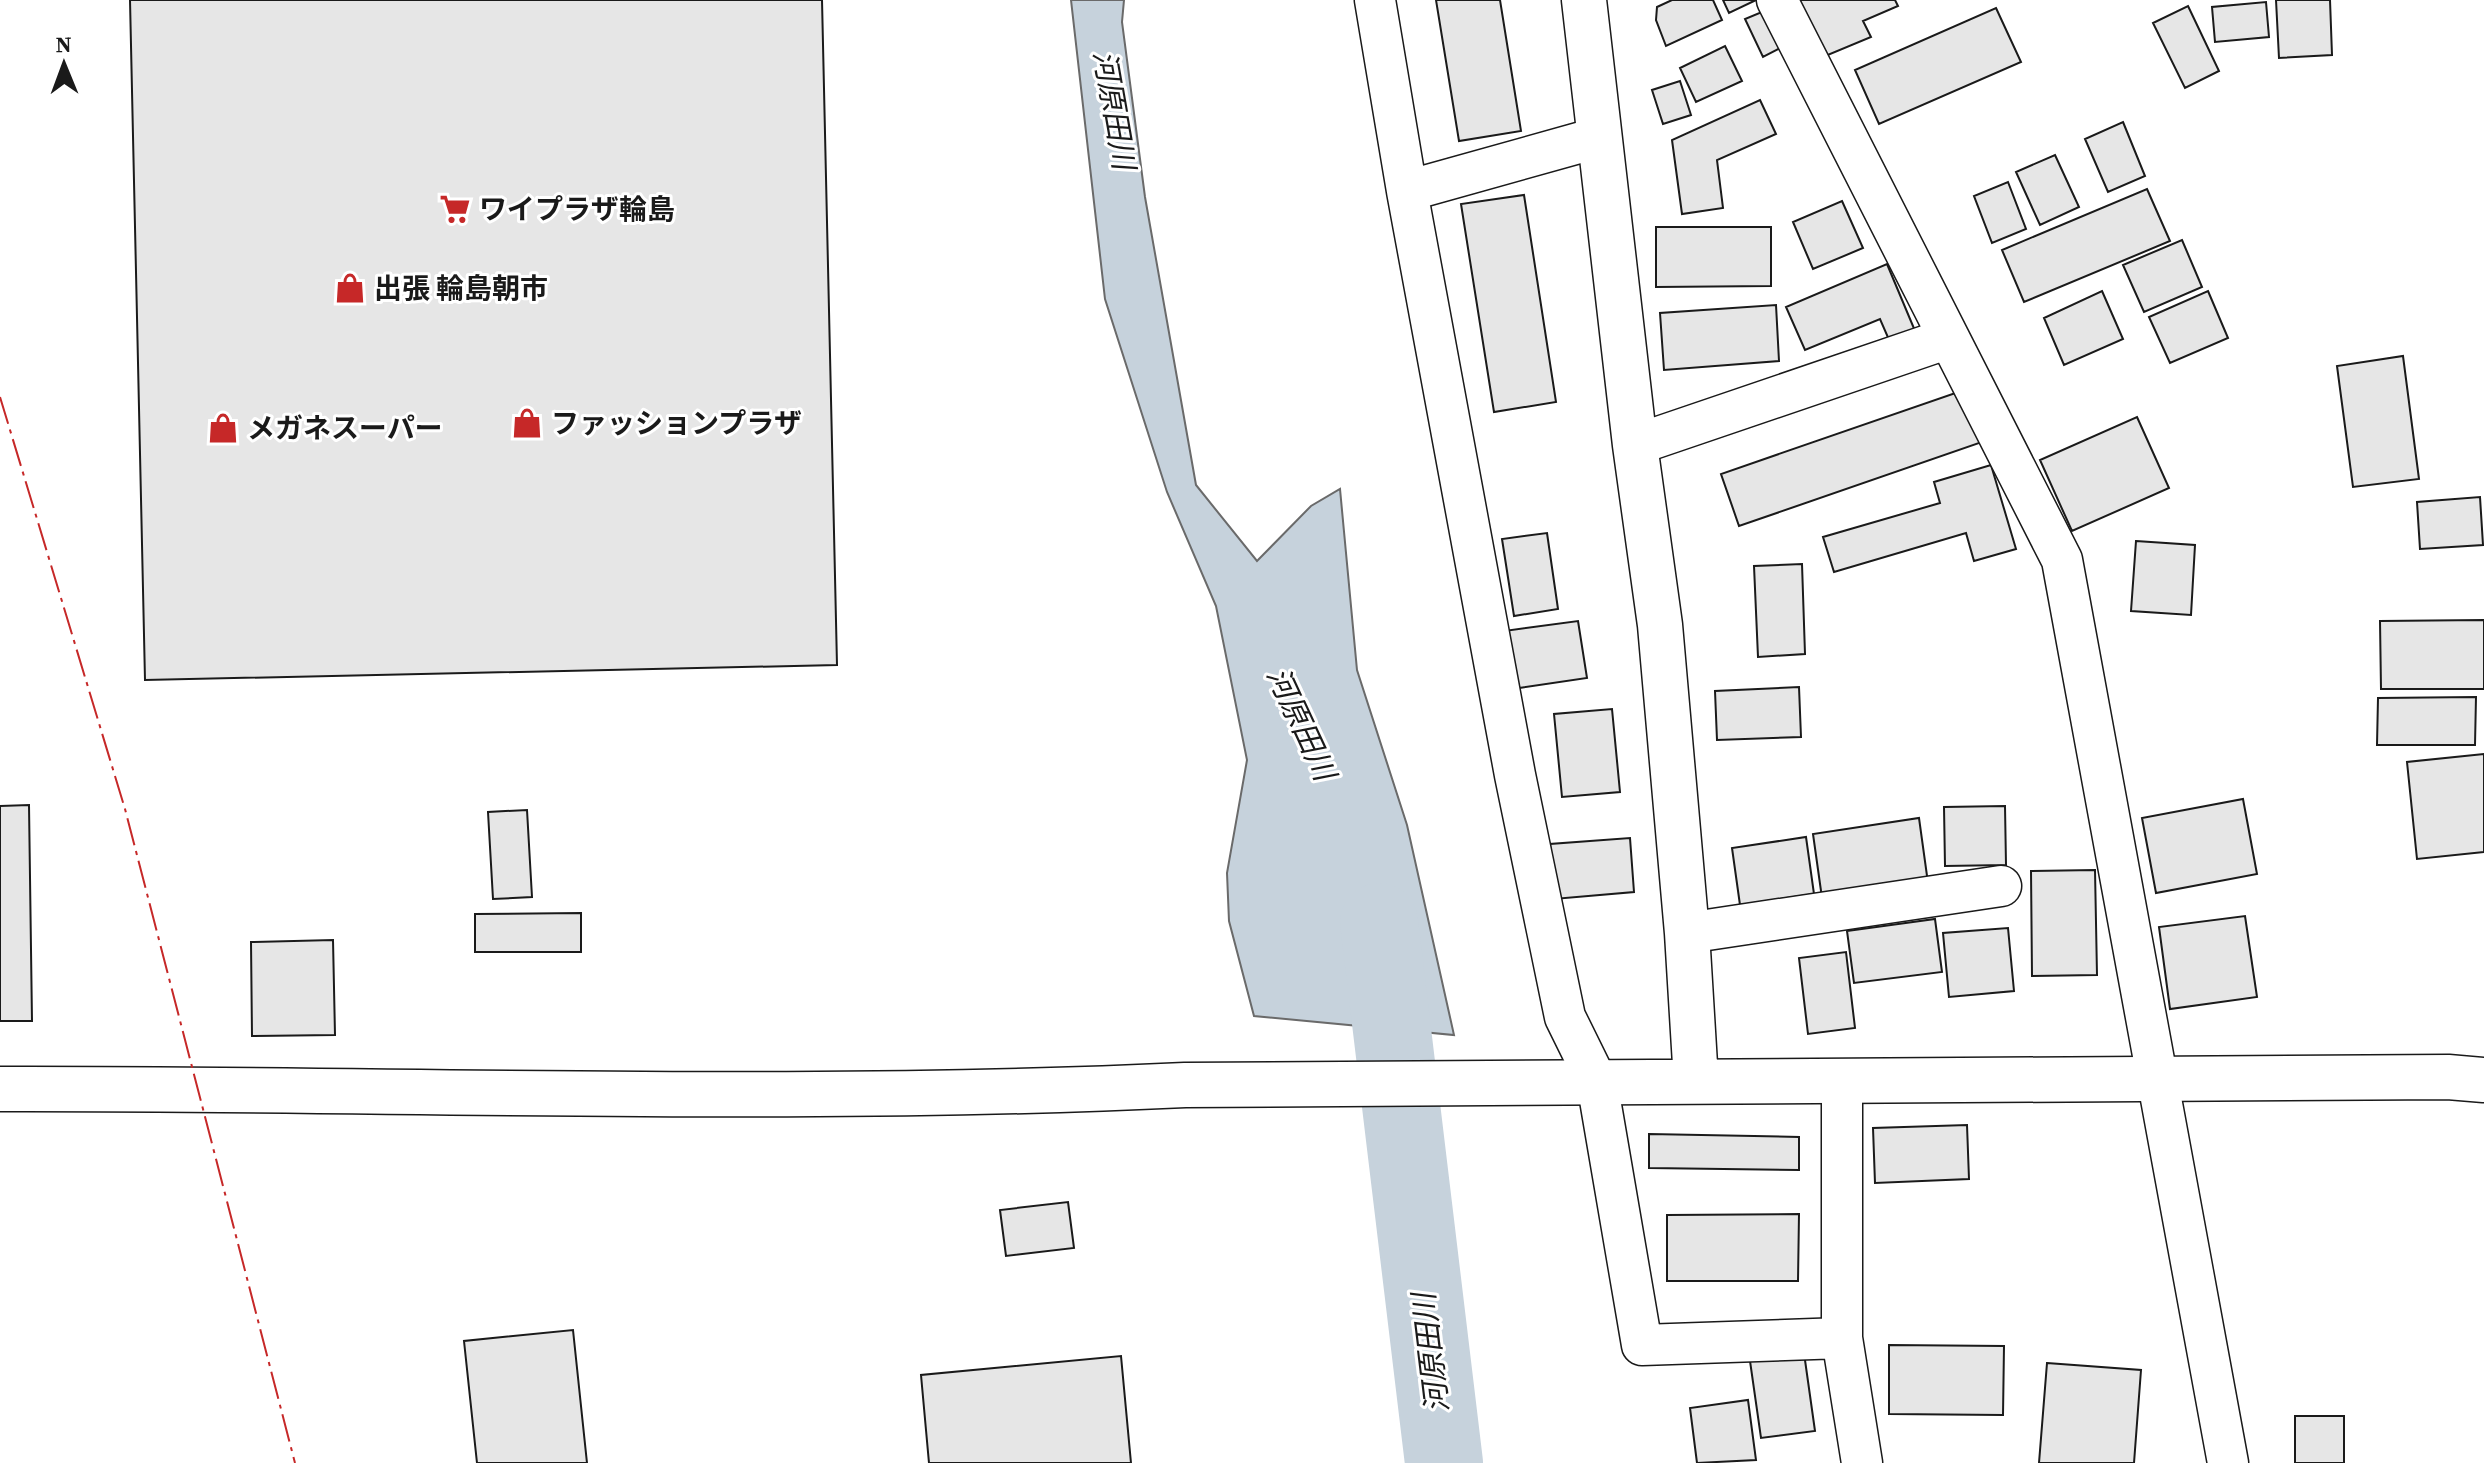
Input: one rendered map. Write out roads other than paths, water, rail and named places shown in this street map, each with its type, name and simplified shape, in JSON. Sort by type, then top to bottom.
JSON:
[{"type":"street","points":[[1375,0],[1407,191],[1515,775],[1565,1017],[1597,1082],[1642,1345],[1842,1338]]},
{"type":"street","points":[[1584,0],[1635,445],[1660,625],[1687,933],[1696,1081]]},
{"type":"street","points":[[1777,0],[2062,560],[2228,1463]]},
{"type":"street","points":[[1407,191],[1600,137]]},
{"type":"street","points":[[1635,445],[1949,338]]},
{"type":"street","points":[[1687,933],[2001,886]]},
{"type":"street","points":[[0,1089],[336,1093],[1022,1093],[1195,1086],[1514,1082],[2448,1077],[2484,1080]]},
{"type":"street","points":[[1842,1081],[1842,1338],[1862,1463]]},
{"type":"water","points":[[1071,0],[1124,0],[1122,22],[1145,197],[1196,485],[1257,561],[1311,506],[1340,489],[1357,670],[1407,825],[1454,1035],[1254,1016],[1229,921],[1227,873],[1247,760],[1216,606],[1167,492],[1105,299]]},
{"type":"waterway","name":"河原田川","points":[[1379,922],[1444,1463]]},
{"type":"place","name":"ワイプラザ輪島","points":[[455,209]]},
{"type":"place","name":"出張 輪島朝市","points":[[350,288]]},
{"type":"place","name":"ファッションプラザ","points":[[527,423]]},
{"type":"place","name":"メガネスーパー","points":[[223,428]]}]
